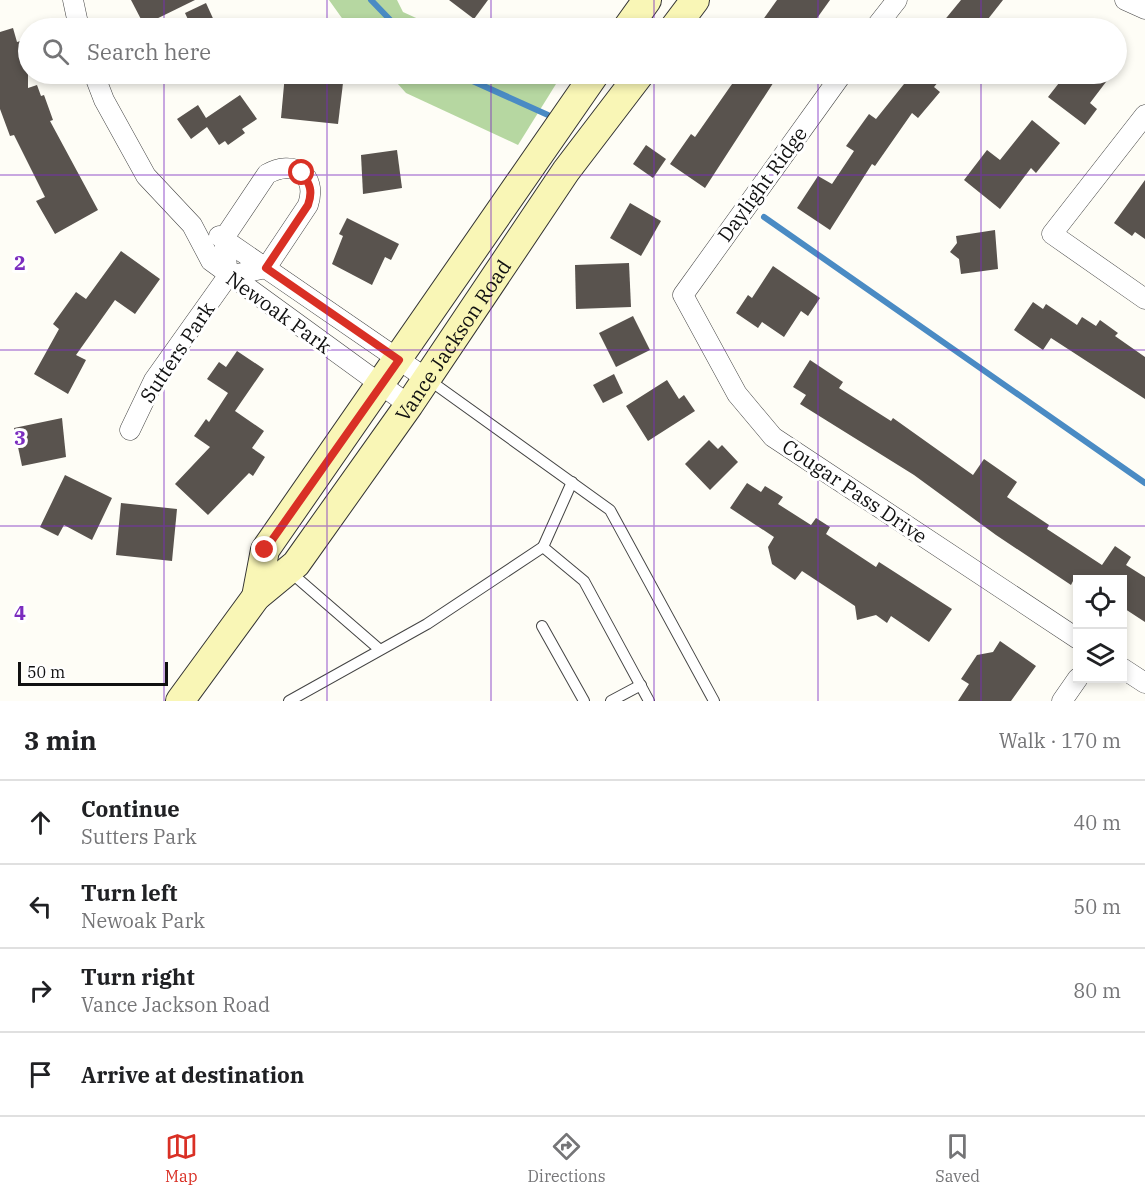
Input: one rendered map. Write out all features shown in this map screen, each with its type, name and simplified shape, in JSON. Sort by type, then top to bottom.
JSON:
[{"type":"main road","points":[[634,18],[647,0]]},
{"type":"main road","points":[[682,18],[695,0]]},
{"type":"main road","name":"Vance Jackson Road","points":[[256,597],[265,550],[381,386],[588,84]]},
{"type":"main road","name":"Vance Jackson Road","points":[[180,701],[256,597],[296,564],[427,379],[566,171],[632,84]]},
{"type":"street","points":[[73,0],[77,18]]},
{"type":"street","points":[[883,18],[897,0]]},
{"type":"street","points":[[1125,0],[1145,9]]},
{"type":"street","name":"Newoak Park","points":[[98,84],[104,100],[146,176],[192,225],[211,261],[228,276],[409,405]]},
{"type":"street","name":"Daylight Ridge","points":[[683,295],[835,84]]},
{"type":"street","points":[[1145,115],[1052,234],[1145,299]]},
{"type":"street","points":[[289,167],[302,173],[310,184],[311,195],[308,205],[266,268],[228,276],[224,238],[267,174],[276,169],[289,167]]},
{"type":"street","name":"Newoak Park","points":[[192,225],[224,238],[427,379]]},
{"type":"street","name":"Sutters Park","points":[[130,430],[154,380],[228,276]]},
{"type":"street","name":"Cougar Pass Drive","points":[[683,295],[737,394],[773,437],[1073,636]]},
{"type":"street","points":[[1127,671],[1145,683]]},
{"type":"street","points":[[1062,701],[1074,683]]},
{"type":"lane","points":[[427,379],[610,510],[714,701]]},
{"type":"lane","points":[[289,701],[427,624],[543,548],[572,482]]},
{"type":"lane","points":[[543,548],[584,581],[649,701]]},
{"type":"lane","points":[[288,570],[380,649]]},
{"type":"lane","points":[[542,626],[584,701]]},
{"type":"lane","points":[[611,701],[640,685]]},
{"type":"green space","points":[[329,0],[397,0],[403,12],[416,18],[342,18]]},
{"type":"green space","points":[[398,84],[556,84],[518,145],[406,93]]},
{"type":"building","points":[[131,0],[195,0],[158,18],[140,18]]},
{"type":"building","points":[[449,0],[488,0],[473,18]]},
{"type":"building","points":[[777,0],[830,0],[817,18],[764,18]]},
{"type":"building","points":[[961,0],[1003,0],[989,18],[946,18]]},
{"type":"building","points":[[206,3],[213,18],[187,18],[185,13]]},
{"type":"building","points":[[13,28],[18,42],[18,84],[28,84],[28,88],[37,85],[41,96],[44,95],[53,120],[50,121],[98,210],[55,234],[36,201],[45,197],[14,135],[10,136],[0,109],[0,32]]},
{"type":"building","points":[[284,84],[343,84],[338,124],[281,118]]},
{"type":"building","points":[[732,84],[773,84],[705,188],[670,164],[691,134],[695,137]]},
{"type":"building","points":[[904,84],[937,84],[934,87],[940,92],[918,118],[912,113],[875,166],[872,164],[830,230],[797,208],[818,176],[832,184],[854,151],[846,146],[869,114],[876,119]]},
{"type":"building","points":[[1058,84],[1104,84],[1090,103],[1097,109],[1085,125],[1048,97]]},
{"type":"building","points":[[240,95],[257,119],[242,129],[245,133],[228,145],[225,141],[219,145],[207,127],[191,139],[177,119],[198,105],[206,118]]},
{"type":"building","points":[[1032,120],[1060,143],[1036,173],[1031,168],[1000,209],[964,180],[987,150],[1000,160]]},
{"type":"building","points":[[646,145],[666,159],[653,178],[633,164]]},
{"type":"building","points":[[397,150],[402,188],[363,194],[361,155]]},
{"type":"building","points":[[1145,180],[1145,239],[1135,232],[1132,236],[1114,223]]},
{"type":"building","points":[[630,203],[661,221],[641,256],[610,238]]},
{"type":"building","points":[[347,218],[399,244],[391,260],[385,257],[372,285],[332,264],[343,236],[339,234]]},
{"type":"building","points":[[995,230],[998,269],[961,274],[959,259],[950,252],[957,243],[956,236]]},
{"type":"building","points":[[121,251],[160,279],[135,314],[115,300],[76,355],[86,360],[68,394],[34,374],[59,329],[53,324],[76,292],[86,299]]},
{"type":"building","points":[[629,263],[631,307],[576,309],[575,265]]},
{"type":"building","points":[[773,266],[820,298],[808,316],[801,311],[784,337],[762,322],[758,328],[736,313],[748,295],[752,298]]},
{"type":"building","points":[[1033,302],[1043,309],[1046,304],[1077,325],[1082,317],[1096,326],[1100,320],[1118,333],[1115,336],[1145,357],[1145,399],[1051,338],[1043,350],[1014,330]]},
{"type":"building","points":[[633,316],[650,350],[616,367],[599,333]]},
{"type":"building","points":[[237,351],[264,369],[235,411],[264,431],[252,448],[265,457],[253,476],[249,473],[208,515],[175,484],[210,447],[194,436],[206,419],[209,422],[228,393],[207,379],[219,362],[226,367]]},
{"type":"building","points":[[810,360],[843,382],[839,388],[891,421],[893,418],[973,475],[984,459],[1017,482],[1007,497],[1049,525],[1047,529],[1102,565],[1115,546],[1131,557],[1126,565],[1145,577],[1145,622],[1127,610],[1127,575],[1073,575],[1071,585],[996,535],[914,475],[800,404],[806,395],[793,387]]},
{"type":"building","points":[[614,374],[623,393],[603,403],[593,385]]},
{"type":"building","points":[[667,380],[679,399],[684,395],[695,411],[648,441],[626,406]]},
{"type":"building","points":[[62,418],[66,457],[22,466],[14,428]]},
{"type":"building","points":[[709,440],[718,449],[722,445],[738,462],[710,490],[685,464]]},
{"type":"building","points":[[65,475],[112,498],[92,540],[64,525],[58,536],[40,527]]},
{"type":"building","points":[[747,483],[761,492],[765,486],[783,497],[778,504],[811,525],[816,518],[830,527],[826,534],[876,567],[879,562],[952,609],[929,642],[891,616],[887,623],[876,615],[857,620],[855,606],[802,571],[795,580],[772,564],[768,547],[774,537],[730,508]]},
{"type":"building","points":[[121,503],[177,509],[172,561],[116,555]]},
{"type":"building","points":[[1000,641],[1036,666],[1011,701],[958,701],[969,684],[961,679],[977,655],[993,652]]},
{"type":"waterway","points":[[371,0],[388,18]]},
{"type":"waterway","points":[[479,84],[548,115]]},
{"type":"waterway","points":[[764,217],[1145,483]]},
{"type":"route","points":[[265,550],[399,360],[266,268],[308,205],[311,195],[310,184],[302,173]]}]
